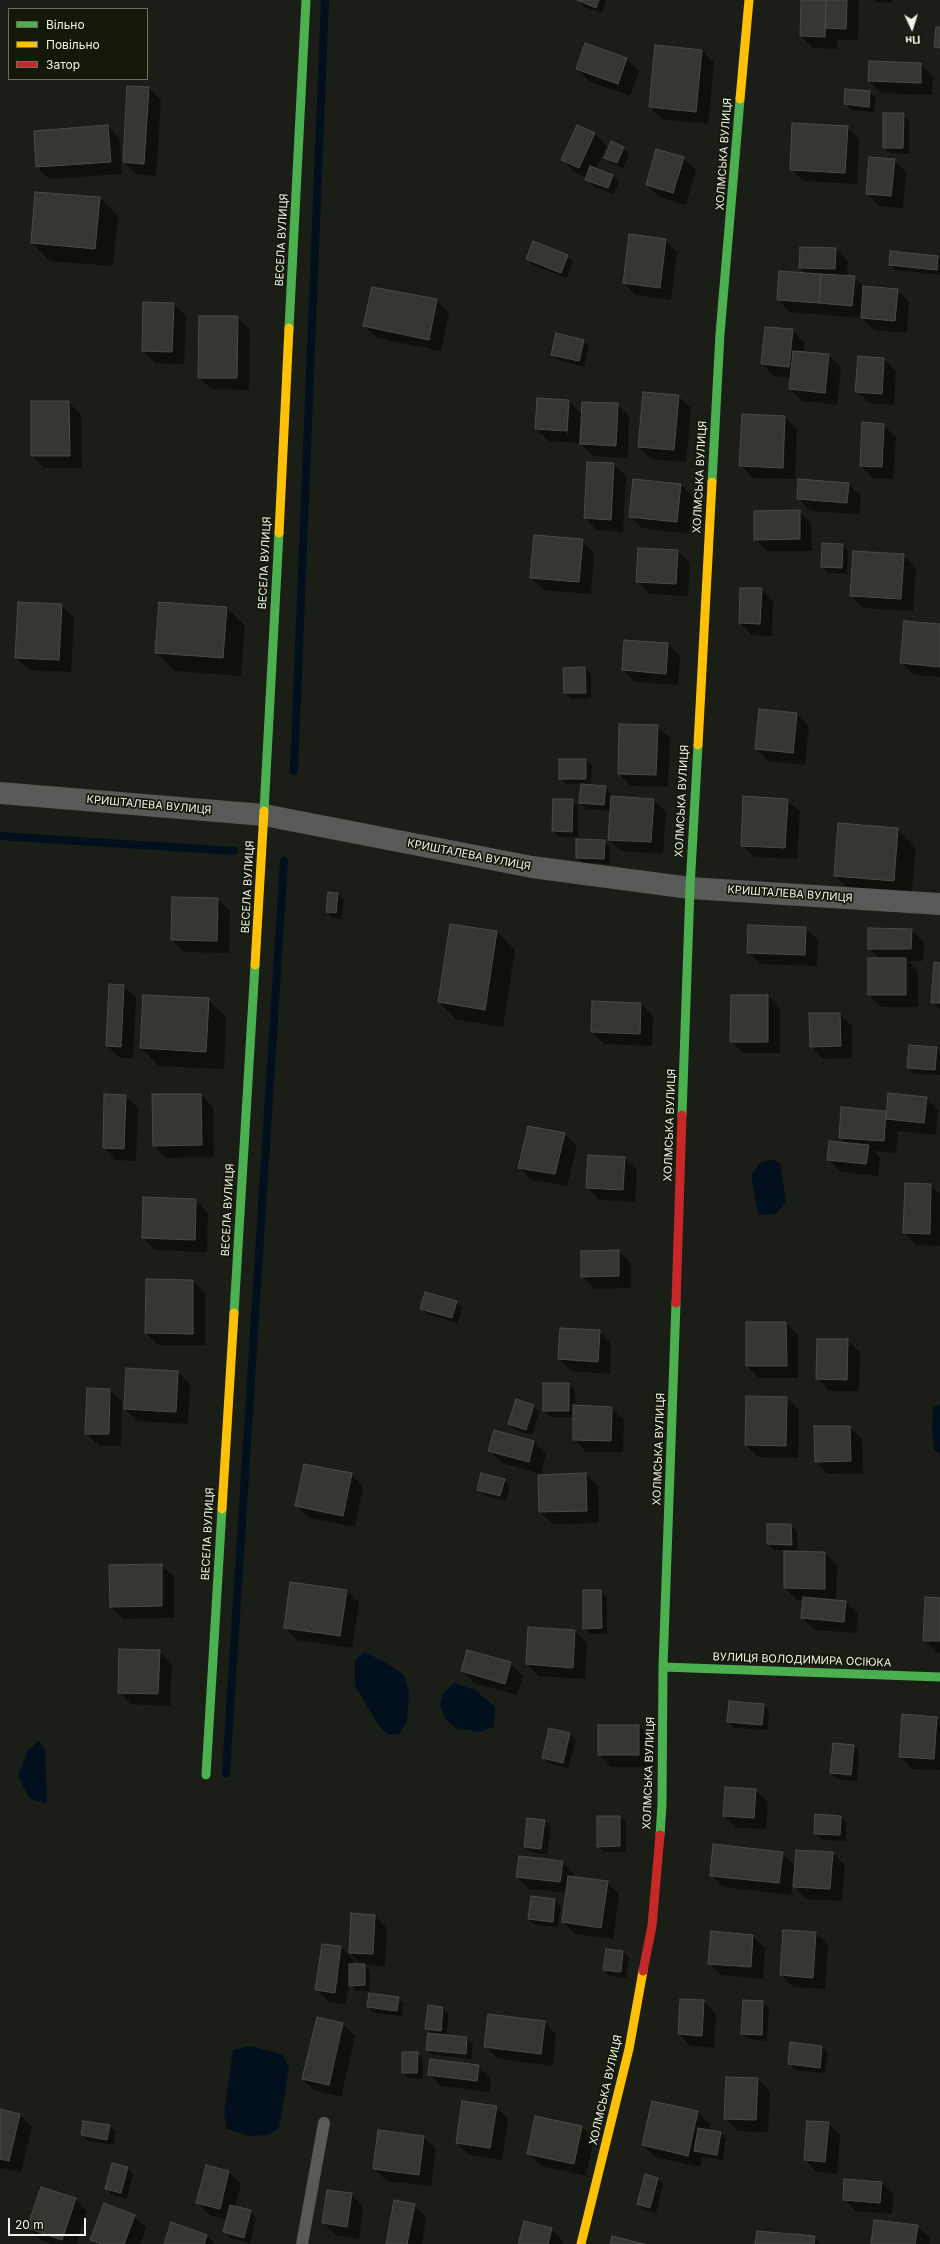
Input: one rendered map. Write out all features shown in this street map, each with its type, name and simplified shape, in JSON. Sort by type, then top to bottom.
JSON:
[{"type":"street","name":"ВЕСЕЛА ВУЛИЦЯ","points":[[206,1775],[264,815],[306,0]]},
{"type":"street","name":"ХОЛМСЬКА ВУЛИЦЯ","points":[[581,2244],[629,2049],[652,1926],[662,1805],[663,1667],[690,888],[720,334],[749,0]]},
{"type":"street","name":"КРИШТАЛЕВА ВУЛИЦЯ","points":[[0,793],[264,815],[532,868],[690,888],[940,904]]},
{"type":"street","name":"ВУЛИЦЯ ВОЛОДИМИРА ОСІЮКА","points":[[663,1667],[940,1677]]},
{"type":"lane","points":[[302,2244],[324,2123]]},
{"type":"water","points":[[772,1159],[780,1163],[786,1201],[776,1214],[758,1215],[751,1175],[760,1163]]},
{"type":"water","points":[[940,1404],[940,1455],[934,1449],[932,1429],[933,1407]]},
{"type":"water","points":[[364,1652],[387,1663],[404,1675],[409,1692],[407,1722],[399,1734],[388,1735],[378,1724],[355,1686],[355,1660]]},
{"type":"water","points":[[454,1683],[475,1690],[495,1707],[494,1727],[479,1732],[455,1728],[446,1720],[440,1706],[443,1694]]},
{"type":"water","points":[[39,1741],[45,1750],[47,1803],[30,1799],[18,1776],[28,1750]]},
{"type":"water","points":[[251,2046],[283,2055],[289,2068],[279,2128],[269,2135],[249,2136],[227,2129],[224,2114],[233,2050]]},
{"type":"building","points":[[577,0],[599,0],[596,8]]},
{"type":"building","points":[[801,0],[826,0],[825,37],[800,36]]},
{"type":"building","points":[[826,0],[847,0],[846,29],[825,28]]},
{"type":"building","points":[[936,27],[940,27],[940,48],[934,47]]},
{"type":"building","points":[[585,43],[627,58],[618,84],[576,69]]},
{"type":"building","points":[[655,45],[702,50],[696,112],[649,107]]},
{"type":"building","points":[[869,61],[921,63],[921,83],[868,81]]},
{"type":"building","points":[[127,86],[149,87],[144,164],[123,162]]},
{"type":"building","points":[[845,89],[870,91],[869,107],[844,104]]},
{"type":"building","points":[[883,113],[904,113],[903,148],[883,148]]},
{"type":"building","points":[[792,123],[848,126],[845,173],[790,170]]},
{"type":"building","points":[[108,125],[111,162],[36,167],[34,131]]},
{"type":"building","points":[[577,125],[595,133],[579,168],[561,160]]},
{"type":"building","points":[[611,141],[624,147],[617,163],[604,158]]},
{"type":"building","points":[[656,149],[684,157],[673,193],[646,185]]},
{"type":"building","points":[[869,157],[895,159],[891,196],[866,194]]},
{"type":"building","points":[[590,166],[613,175],[608,188],[585,180]]},
{"type":"building","points":[[35,192],[100,197],[95,249],[31,243]]},
{"type":"building","points":[[629,234],[666,239],[660,288],[623,283]]},
{"type":"building","points":[[533,241],[568,255],[561,273],[526,259]]},
{"type":"building","points":[[800,247],[836,248],[835,269],[799,268]]},
{"type":"building","points":[[890,251],[938,256],[937,270],[889,265]]},
{"type":"building","points":[[779,271],[821,274],[819,303],[777,300]]},
{"type":"building","points":[[821,274],[855,276],[852,306],[819,303]]},
{"type":"building","points":[[863,286],[898,289],[895,321],[861,318]]},
{"type":"building","points":[[372,287],[437,299],[429,340],[363,326]]},
{"type":"building","points":[[143,302],[174,303],[172,352],[142,351]]},
{"type":"building","points":[[199,316],[238,316],[237,378],[198,378]]},
{"type":"building","points":[[765,327],[793,329],[789,367],[761,364]]},
{"type":"building","points":[[556,333],[584,340],[579,361],[551,355]]},
{"type":"building","points":[[793,351],[829,354],[825,393],[789,389]]},
{"type":"building","points":[[858,356],[884,358],[882,394],[855,392]]},
{"type":"building","points":[[643,392],[679,395],[674,450],[638,447]]},
{"type":"building","points":[[537,398],[569,400],[567,431],[535,429]]},
{"type":"building","points":[[31,401],[69,401],[70,456],[31,456]]},
{"type":"building","points":[[582,402],[618,403],[616,446],[580,444]]},
{"type":"building","points":[[742,414],[785,416],[783,468],[739,466]]},
{"type":"building","points":[[862,422],[884,424],[882,467],[860,466]]},
{"type":"building","points":[[587,462],[614,463],[611,520],[584,518]]},
{"type":"building","points":[[633,479],[681,484],[677,522],[629,517]]},
{"type":"building","points":[[798,479],[849,483],[847,503],[797,499]]},
{"type":"building","points":[[800,510],[800,539],[754,540],[754,511]]},
{"type":"building","points":[[534,535],[583,539],[579,582],[530,578]]},
{"type":"building","points":[[822,543],[843,544],[842,568],[821,567]]},
{"type":"building","points":[[638,548],[678,550],[676,584],[636,582]]},
{"type":"building","points":[[853,551],[904,554],[901,599],[850,596]]},
{"type":"building","points":[[740,588],[762,588],[760,624],[739,623]]},
{"type":"building","points":[[18,602],[62,604],[59,660],[15,658]]},
{"type":"building","points":[[159,602],[227,607],[223,658],[155,653]]},
{"type":"building","points":[[904,621],[940,624],[940,667],[900,663]]},
{"type":"building","points":[[624,640],[668,643],[666,674],[622,670]]},
{"type":"building","points":[[585,667],[586,693],[564,693],[563,668]]},
{"type":"building","points":[[759,709],[797,713],[793,753],[755,749]]},
{"type":"building","points":[[619,724],[658,725],[656,775],[618,774]]},
{"type":"building","points":[[559,759],[586,759],[586,779],[559,779]]},
{"type":"building","points":[[581,784],[606,786],[604,805],[579,803]]},
{"type":"building","points":[[611,796],[654,799],[651,842],[608,840]]},
{"type":"building","points":[[743,796],[788,799],[785,848],[741,846]]},
{"type":"building","points":[[553,799],[573,799],[572,832],[552,831]]},
{"type":"building","points":[[838,823],[898,828],[894,881],[834,876]]},
{"type":"building","points":[[576,839],[605,840],[604,859],[576,858]]},
{"type":"building","points":[[328,892],[338,893],[336,913],[326,912]]},
{"type":"building","points":[[172,897],[218,898],[217,941],[171,940]]},
{"type":"building","points":[[450,924],[497,931],[485,1010],[438,1002]]},
{"type":"building","points":[[748,925],[806,927],[805,955],[747,953]]},
{"type":"building","points":[[868,928],[912,929],[911,949],[868,949]]},
{"type":"building","points":[[868,958],[906,958],[906,995],[868,995]]},
{"type":"building","points":[[934,962],[940,963],[940,1003],[931,1003]]},
{"type":"building","points":[[109,984],[124,985],[121,1047],[106,1046]]},
{"type":"building","points":[[143,995],[209,998],[206,1052],[140,1048]]},
{"type":"building","points":[[731,995],[768,995],[768,1042],[730,1042]]},
{"type":"building","points":[[592,1001],[641,1003],[640,1034],[591,1032]]},
{"type":"building","points":[[809,1013],[840,1013],[841,1046],[810,1047]]},
{"type":"building","points":[[909,1045],[937,1047],[935,1070],[907,1068]]},
{"type":"building","points":[[888,1093],[927,1097],[924,1123],[886,1119]]},
{"type":"building","points":[[104,1094],[126,1095],[124,1149],[103,1148]]},
{"type":"building","points":[[152,1094],[201,1094],[202,1145],[153,1146]]},
{"type":"building","points":[[841,1107],[886,1111],[884,1141],[839,1138]]},
{"type":"building","points":[[528,1126],[565,1133],[555,1174],[518,1168]]},
{"type":"building","points":[[829,1141],[869,1145],[866,1164],[827,1160]]},
{"type":"building","points":[[588,1155],[625,1157],[623,1190],[586,1188]]},
{"type":"building","points":[[905,1183],[931,1184],[930,1234],[903,1233]]},
{"type":"building","points":[[143,1197],[196,1199],[195,1240],[142,1238]]},
{"type":"building","points":[[619,1250],[619,1276],[581,1277],[581,1251]]},
{"type":"building","points":[[146,1279],[193,1280],[193,1334],[145,1333]]},
{"type":"building","points":[[425,1292],[457,1301],[452,1318],[420,1309]]},
{"type":"building","points":[[746,1322],[786,1322],[787,1366],[746,1366]]},
{"type":"building","points":[[560,1328],[600,1330],[598,1362],[558,1359]]},
{"type":"building","points":[[817,1339],[848,1339],[847,1380],[816,1379]]},
{"type":"building","points":[[126,1368],[178,1371],[176,1412],[124,1409]]},
{"type":"building","points":[[543,1383],[569,1383],[569,1411],[543,1411]]},
{"type":"building","points":[[87,1388],[110,1389],[109,1434],[85,1434]]},
{"type":"building","points":[[746,1396],[787,1397],[786,1446],[745,1445]]},
{"type":"building","points":[[516,1399],[534,1405],[526,1430],[508,1424]]},
{"type":"building","points":[[573,1405],[612,1407],[611,1441],[573,1440]]},
{"type":"building","points":[[814,1426],[850,1426],[851,1461],[815,1462]]},
{"type":"building","points":[[494,1430],[534,1441],[529,1462],[488,1451]]},
{"type":"building","points":[[304,1464],[352,1473],[343,1516],[295,1506]]},
{"type":"building","points":[[481,1473],[505,1479],[500,1496],[477,1490]]},
{"type":"building","points":[[586,1473],[587,1511],[539,1512],[538,1475]]},
{"type":"building","points":[[767,1524],[791,1524],[792,1545],[767,1544]]},
{"type":"building","points":[[784,1551],[825,1552],[825,1589],[784,1588]]},
{"type":"building","points":[[162,1564],[162,1606],[110,1607],[109,1565]]},
{"type":"building","points":[[290,1582],[347,1590],[340,1636],[284,1628]]},
{"type":"building","points":[[583,1590],[601,1590],[602,1628],[583,1629]]},
{"type":"building","points":[[803,1597],[846,1601],[844,1622],[801,1618]]},
{"type":"building","points":[[925,1597],[940,1598],[940,1641],[923,1641]]},
{"type":"building","points":[[528,1627],[575,1630],[573,1668],[526,1664]]},
{"type":"building","points":[[119,1649],[160,1650],[158,1694],[118,1693]]},
{"type":"building","points":[[467,1650],[511,1662],[505,1684],[461,1671]]},
{"type":"building","points":[[729,1701],[764,1704],[762,1725],[727,1722]]},
{"type":"building","points":[[902,1714],[937,1717],[934,1759],[899,1757]]},
{"type":"building","points":[[598,1725],[639,1725],[639,1755],[598,1755]]},
{"type":"building","points":[[549,1728],[570,1733],[563,1763],[542,1758]]},
{"type":"building","points":[[833,1743],[854,1745],[851,1775],[830,1773]]},
{"type":"building","points":[[725,1787],[756,1789],[754,1818],[723,1816]]},
{"type":"building","points":[[815,1814],[841,1816],[840,1835],[814,1834]]},
{"type":"building","points":[[597,1816],[620,1816],[620,1846],[597,1847]]},
{"type":"building","points":[[527,1818],[545,1820],[541,1849],[524,1847]]},
{"type":"building","points":[[713,1844],[783,1852],[779,1883],[710,1876]]},
{"type":"building","points":[[796,1850],[833,1852],[830,1889],[793,1887]]},
{"type":"building","points":[[519,1856],[563,1861],[560,1882],[516,1877]]},
{"type":"building","points":[[568,1876],[608,1881],[601,1928],[562,1922]]},
{"type":"building","points":[[531,1896],[555,1899],[553,1922],[528,1919]]},
{"type":"building","points":[[351,1913],[375,1915],[373,1954],[349,1953]]},
{"type":"building","points":[[783,1930],[816,1932],[813,1978],[780,1975]]},
{"type":"building","points":[[711,1931],[753,1935],[751,1967],[708,1964]]},
{"type":"building","points":[[322,1944],[341,1946],[335,1993],[315,1990]]},
{"type":"building","points":[[606,1949],[623,1951],[621,1972],[603,1970]]},
{"type":"building","points":[[349,1964],[365,1964],[365,1985],[349,1986]]},
{"type":"building","points":[[369,1993],[399,1997],[397,2011],[367,2007]]},
{"type":"building","points":[[680,1999],[704,2000],[702,2036],[678,2034]]},
{"type":"building","points":[[743,2000],[763,2001],[762,2035],[741,2034]]},
{"type":"building","points":[[428,2005],[443,2007],[441,2031],[425,2029]]},
{"type":"building","points":[[488,2014],[545,2021],[541,2054],[484,2047]]},
{"type":"building","points":[[317,2017],[343,2023],[329,2085],[302,2079]]},
{"type":"building","points":[[428,2033],[467,2037],[466,2054],[426,2050]]},
{"type":"building","points":[[790,2042],[822,2046],[820,2068],[788,2064]]},
{"type":"building","points":[[402,2052],[418,2052],[417,2073],[402,2073]]},
{"type":"building","points":[[430,2059],[479,2065],[477,2081],[428,2075]]},
{"type":"building","points":[[726,2077],[758,2078],[756,2120],[724,2119]]},
{"type":"building","points":[[462,2101],[497,2106],[490,2148],[456,2143]]},
{"type":"building","points":[[652,2101],[698,2111],[688,2156],[642,2145]]},
{"type":"building","points":[[0,2109],[20,2114],[9,2161],[0,2159]]},
{"type":"building","points":[[535,2116],[582,2126],[574,2164],[527,2154]]},
{"type":"building","points":[[83,2121],[110,2125],[107,2140],[81,2135]]},
{"type":"building","points":[[807,2121],[829,2122],[825,2162],[804,2160]]},
{"type":"building","points":[[698,2128],[721,2132],[717,2155],[694,2151]]},
{"type":"building","points":[[378,2130],[424,2136],[419,2175],[373,2169]]},
{"type":"building","points":[[112,2163],[128,2167],[121,2193],[105,2189]]},
{"type":"building","points":[[206,2165],[229,2171],[220,2209],[196,2203]]},
{"type":"building","points":[[645,2174],[658,2178],[650,2208],[637,2204]]},
{"type":"building","points":[[844,2179],[882,2182],[880,2203],[843,2200]]},
{"type":"building","points":[[41,2187],[76,2198],[62,2240],[27,2228]]},
{"type":"building","points":[[327,2190],[352,2193],[347,2227],[322,2223]]},
{"type":"building","points":[[394,2200],[415,2204],[407,2244],[386,2244]]},
{"type":"building","points":[[104,2203],[135,2215],[124,2244],[102,2244],[90,2240]]},
{"type":"building","points":[[230,2205],[251,2210],[244,2238],[223,2232]]},
{"type":"building","points":[[874,2220],[918,2225],[915,2244],[871,2244]]},
{"type":"building","points":[[524,2221],[552,2228],[548,2244],[518,2244]]},
{"type":"building","points":[[171,2222],[207,2235],[204,2244],[164,2244]]},
{"type":"building","points":[[757,2231],[815,2236],[814,2244],[755,2244]]},
{"type":"building","points":[[612,2236],[644,2244],[610,2244]]},
{"type":"waterway","points":[[294,771],[325,0]]},
{"type":"waterway","points":[[0,836],[234,851]]},
{"type":"waterway","points":[[226,1773],[284,861]]},
{"type":"traffic: fast","points":[[289,328],[306,0]]},
{"type":"traffic: fast","points":[[712,482],[720,334],[740,99]]},
{"type":"traffic: fast","points":[[264,811],[279,533]]},
{"type":"traffic: fast","points":[[682,1115],[690,888],[698,745]]},
{"type":"traffic: fast","points":[[234,1313],[255,965]]},
{"type":"traffic: fast","points":[[660,1835],[662,1805],[663,1667],[676,1303]]},
{"type":"traffic: fast","points":[[206,1775],[222,1509]]},
{"type":"traffic: fast","points":[[663,1667],[940,1677]]},
{"type":"traffic: slow","points":[[740,99],[749,0]]},
{"type":"traffic: slow","points":[[279,533],[289,328]]},
{"type":"traffic: slow","points":[[698,745],[712,482]]},
{"type":"traffic: slow","points":[[255,965],[264,811]]},
{"type":"traffic: slow","points":[[222,1509],[234,1313]]},
{"type":"traffic: slow","points":[[581,2244],[629,2049],[643,1971]]},
{"type":"traffic: jam","points":[[676,1303],[682,1115]]},
{"type":"traffic: jam","points":[[643,1971],[652,1926],[660,1835]]}]
